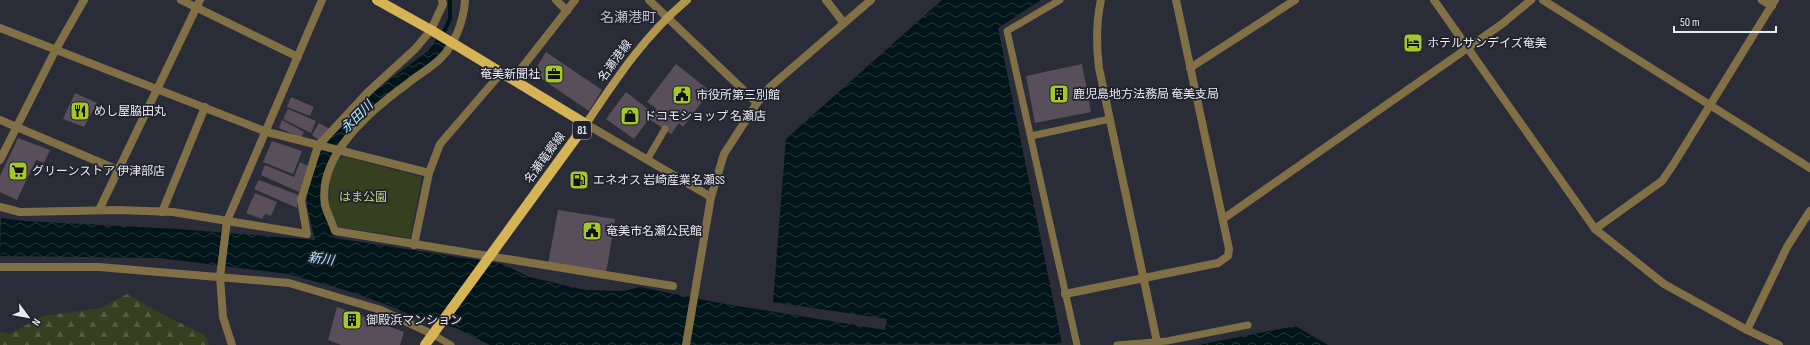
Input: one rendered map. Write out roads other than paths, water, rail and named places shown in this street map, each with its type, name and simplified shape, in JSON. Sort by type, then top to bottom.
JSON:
[{"type":"main road","name":"81","points":[[377,0],[502,72],[586,124]]},
{"type":"main road","name":"名瀬港線","points":[[586,124],[633,54],[667,16],[687,0]]},
{"type":"main road","name":"名瀬竜郷線","points":[[425,345],[586,124]]},
{"type":"street","points":[[0,160],[55,51],[84,0]]},
{"type":"street","points":[[181,0],[198,4],[298,57]]},
{"type":"street","points":[[232,345],[223,317],[220,277],[227,221],[267,132],[322,0]]},
{"type":"street","points":[[0,206],[20,212],[99,210],[162,212],[307,234],[301,200],[318,146],[368,92],[415,49],[431,30],[443,4],[442,0]]},
{"type":"street","points":[[465,0],[464,9],[453,43],[441,58],[387,99],[362,122],[338,149],[327,175],[325,192],[325,205],[335,230],[488,259],[673,286]]},
{"type":"street","points":[[556,0],[567,11]]},
{"type":"street","points":[[513,79],[575,0]]},
{"type":"street","points":[[649,0],[757,103]]},
{"type":"street","points":[[826,0],[844,22]]},
{"type":"street","points":[[686,345],[711,197],[724,154],[757,103],[781,77],[871,0]]},
{"type":"street","points":[[1101,0],[1097,20],[1096,44],[1110,119],[1145,278],[1157,342]]},
{"type":"street","points":[[1066,294],[1224,261],[1228,256],[1230,249],[1176,0]]},
{"type":"street","points":[[1190,68],[1295,0]]},
{"type":"street","points":[[1434,0],[1595,229],[1664,284],[1747,330],[1779,345]]},
{"type":"street","points":[[1223,219],[1502,24],[1531,0]]},
{"type":"street","points":[[1543,0],[1810,168]]},
{"type":"street","points":[[1595,229],[1662,181],[1774,3],[1762,0]]},
{"type":"street","points":[[99,210],[198,4]]},
{"type":"street","points":[[0,28],[55,51],[205,107],[267,132],[429,173]]},
{"type":"street","points":[[414,245],[429,173],[440,144],[502,72]]},
{"type":"street","points":[[162,212],[205,107]]},
{"type":"street","points":[[0,120],[118,170]]},
{"type":"street","points":[[586,124],[711,197]]},
{"type":"street","points":[[1747,330],[1787,247],[1810,211]]},
{"type":"street","points":[[0,267],[99,267],[289,283],[381,310],[434,333]]},
{"type":"lane","points":[[1060,0],[1007,31],[1077,345]]},
{"type":"lane","points":[[1030,136],[1110,119]]},
{"type":"lane","points":[[647,160],[665,129]]},
{"type":"lane","points":[[1117,345],[1157,342],[1248,325]]},
{"type":"lane","points":[[434,333],[451,345]]},
{"type":"water","name":"新川","points":[[942,0],[1041,0],[998,28],[1062,344],[490,345],[456,328],[419,319],[393,307],[345,290],[288,274],[159,258],[0,256],[1,218],[24,221],[178,229],[315,240],[307,206],[307,193],[317,157],[326,142],[377,89],[428,51],[437,38],[448,45],[438,57],[408,79],[330,160],[324,207],[335,238],[503,264],[529,277],[585,290],[623,291],[640,287],[714,302],[885,330],[887,319],[773,302],[786,139]]},
{"type":"water","points":[[1295,326],[1328,345],[1198,345]]},
{"type":"waterway","name":"永田川","points":[[442,36],[450,19],[450,0]]},
{"type":"place","name":"ホテルサンデイズ奄美","points":[[1413,43]]},
{"type":"place","name":"奄美新聞社","points":[[554,74]]},
{"type":"place","name":"鹿児島地方法務局 奄美支局","points":[[1059,94]]},
{"type":"place","name":"市役所第三別館","points":[[682,95]]},
{"type":"place","name":"めし屋脇田丸","points":[[80,111]]},
{"type":"place","name":"ドコモショップ 名瀬店","points":[[630,116]]},
{"type":"place","name":"グリーンストア 伊津部店","points":[[18,171]]},
{"type":"place","name":"エネオス 岩崎産業名瀬SS","points":[[579,180]]},
{"type":"place","name":"奄美市名瀬公民館","points":[[592,231]]},
{"type":"place","name":"御殿浜マンション","points":[[352,320]]},
{"type":"district","name":"名瀬港町","points":[[628,17]]},
{"type":"park label","name":"はま公園","points":[[363,197]]}]
